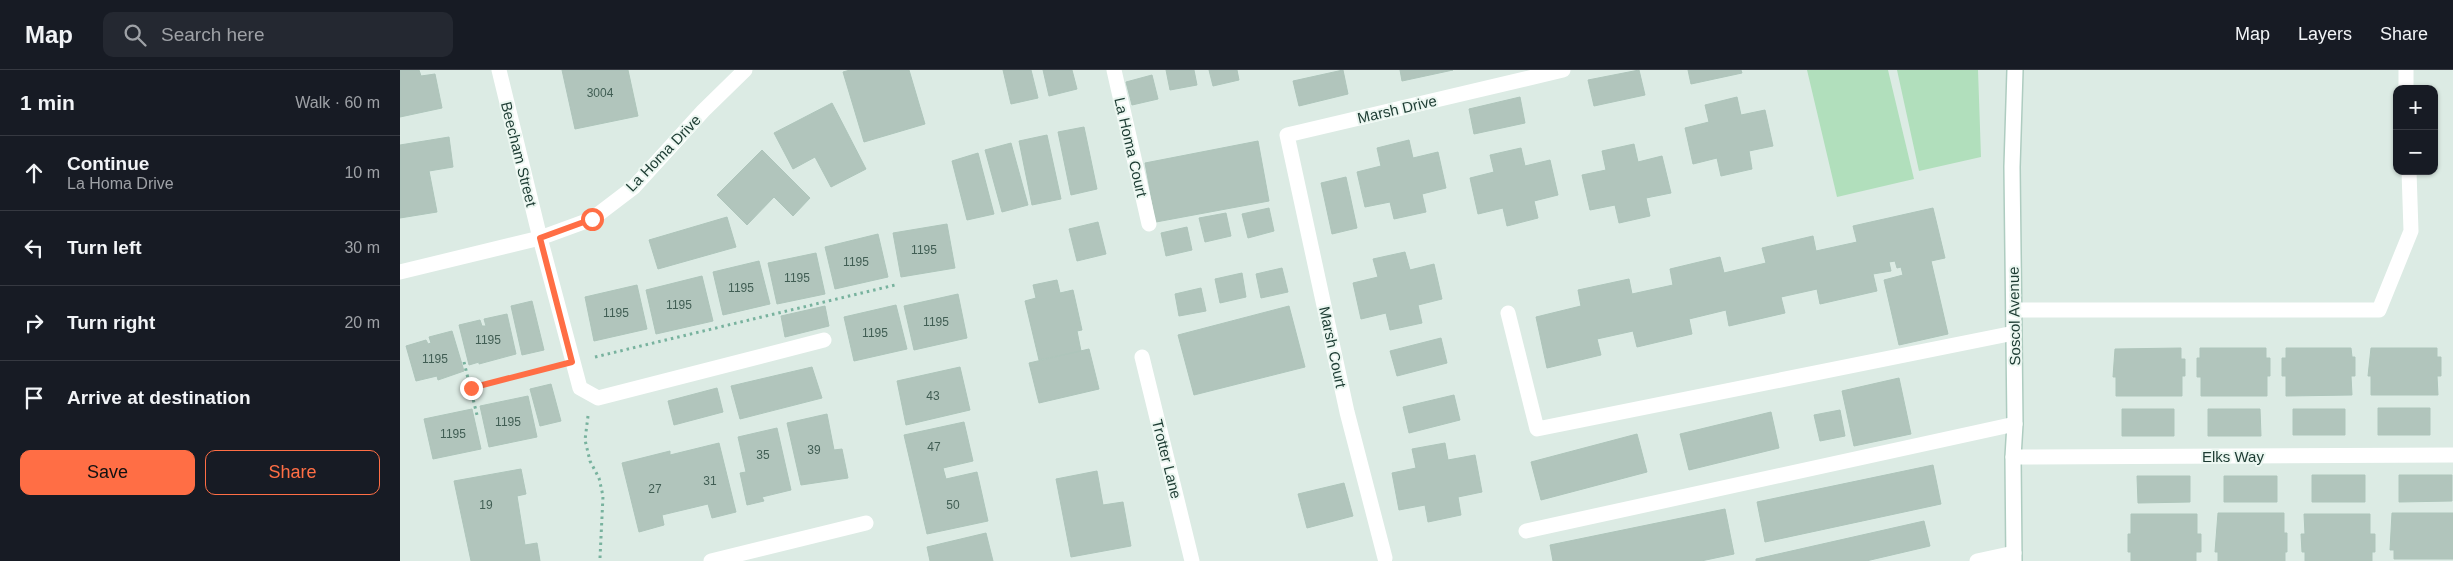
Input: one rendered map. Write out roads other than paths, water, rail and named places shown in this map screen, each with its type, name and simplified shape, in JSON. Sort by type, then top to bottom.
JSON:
[{"type":"street","name":"Beecham Street","points":[[499,70],[540,238],[580,388],[598,398],[824,340]]},
{"type":"street","name":"La Homa Drive","points":[[400,272],[540,238],[592,219],[634,187],[703,111],[745,70]]},
{"type":"street","name":"La Homa Court","points":[[1114,70],[1148,224]]},
{"type":"street","name":"Marsh Drive","points":[[1287,135],[1506,76],[1563,70]]},
{"type":"street","name":"Soscol Avenue","points":[[2014,557],[2013,458],[2015,424],[2012,167],[2015,70]]},
{"type":"street","points":[[2406,70],[2406,85]]},
{"type":"street","name":"Marsh Court","points":[[1287,135],[1348,412],[1385,558]]},
{"type":"street","points":[[2014,310],[2378,310],[2411,231],[2409,175]]},
{"type":"street","points":[[1508,313],[1537,429],[2014,333]]},
{"type":"street","name":"Trotter Lane","points":[[1142,357],[1192,561]]},
{"type":"street","points":[[1526,531],[2015,424]]},
{"type":"street","name":"Elks Way","points":[[2013,458],[2453,455]]},
{"type":"street","points":[[710,561],[866,524]]},
{"type":"street","points":[[1977,561],[2014,557]]}]
